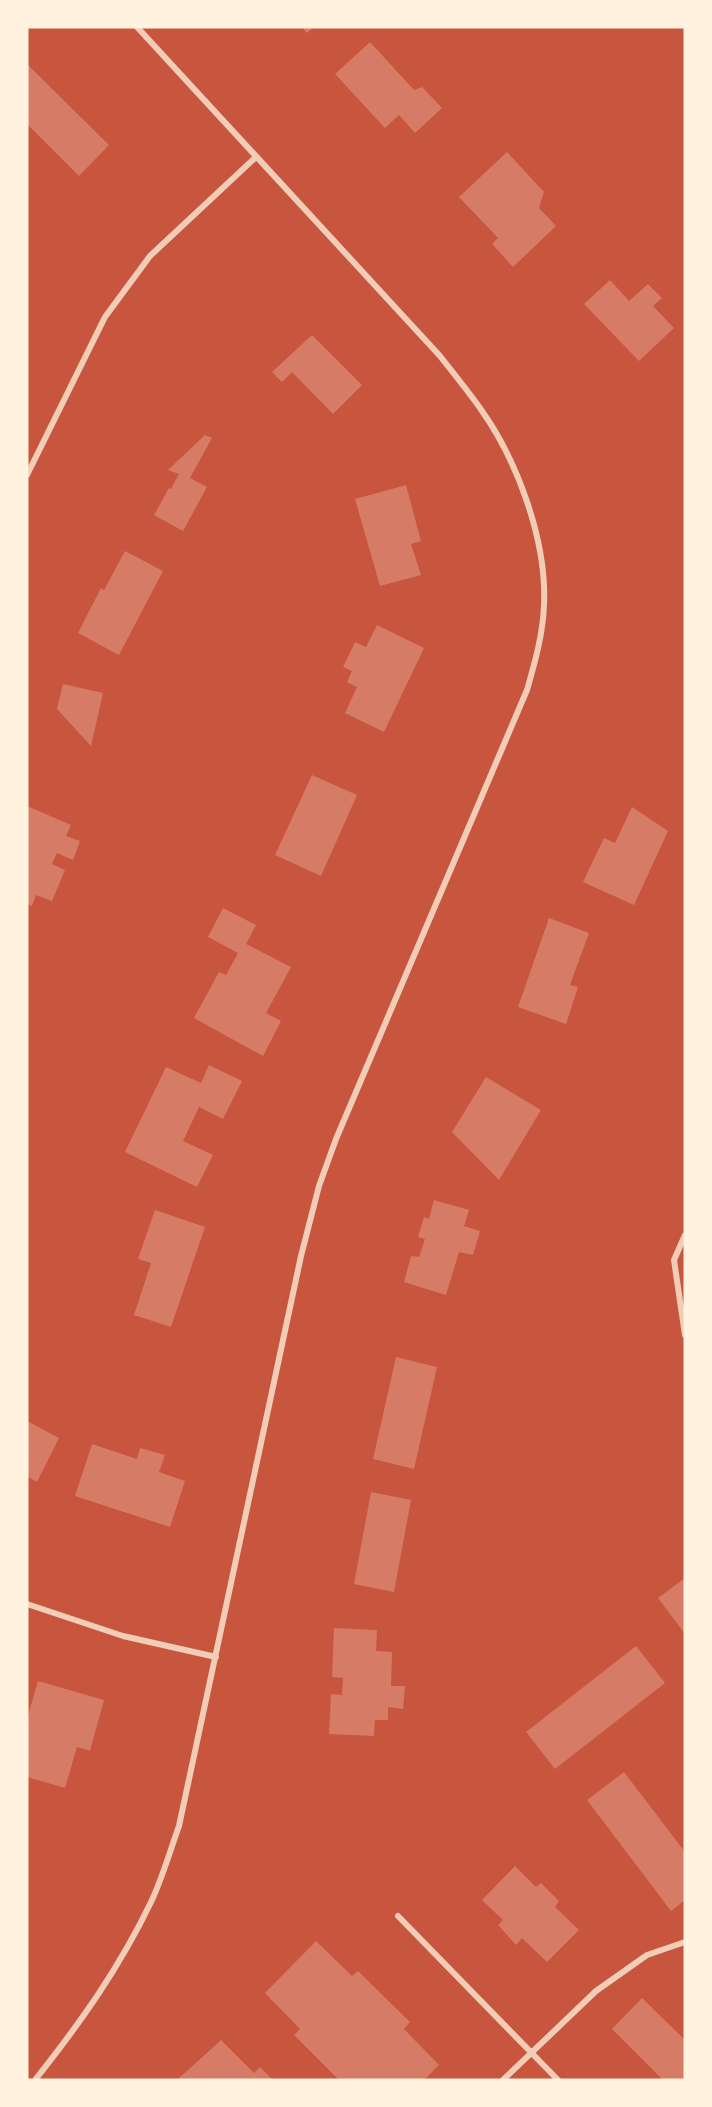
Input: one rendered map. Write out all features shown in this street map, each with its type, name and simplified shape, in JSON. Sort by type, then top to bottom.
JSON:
[{"type":"street","points":[[35,2080],[77,2027],[124,1955],[153,1897],[179,1826],[298,1268],[320,1186],[336,1139],[527,690],[538,650],[544,604],[542,562],[532,517],[511,463],[483,412],[440,356],[137,27]]},
{"type":"street","points":[[27,475],[105,316],[150,256],[256,157]]},
{"type":"street","points":[[685,1235],[674,1260],[685,1335]]},
{"type":"street","points":[[27,1604],[123,1636],[216,1657]]},
{"type":"street","points":[[398,1916],[558,2080]]},
{"type":"street","points":[[503,2080],[596,1991],[647,1955],[685,1942]]},
{"type":"building","points":[[302,27],[314,27],[307,33]]},
{"type":"building","points":[[370,42],[414,90],[422,87],[442,108],[415,133],[399,115],[385,128],[335,74]]},
{"type":"building","points":[[27,64],[109,145],[79,176],[27,124]]},
{"type":"building","points":[[507,152],[544,192],[539,208],[556,226],[513,267],[492,244],[498,238],[459,197]]},
{"type":"building","points":[[610,280],[629,301],[648,284],[662,298],[653,306],[674,328],[639,361],[584,304]]},
{"type":"building","points":[[312,335],[362,385],[333,414],[292,372],[282,382],[272,372]]},
{"type":"building","points":[[205,435],[212,438],[190,478],[207,487],[183,531],[154,515],[179,474],[168,470]]},
{"type":"building","points":[[406,485],[421,541],[411,544],[421,575],[380,586],[355,499]]},
{"type":"building","points":[[125,551],[163,571],[119,655],[78,633],[101,588],[104,590]]},
{"type":"building","points":[[377,625],[424,648],[384,732],[345,713],[357,687],[347,682],[352,671],[343,667],[355,642],[366,647]]},
{"type":"building","points":[[63,684],[103,693],[91,746],[57,709]]},
{"type":"building","points":[[312,775],[357,795],[321,876],[275,855]]},
{"type":"building","points":[[27,806],[71,825],[66,836],[80,841],[73,860],[57,853],[52,864],[65,870],[52,901],[36,895],[32,906],[27,904]]},
{"type":"building","points":[[632,807],[668,831],[634,905],[583,882],[604,838],[615,843]]},
{"type":"building","points":[[223,908],[256,925],[246,944],[291,967],[266,1013],[281,1021],[263,1056],[194,1018],[219,972],[226,975],[238,953],[208,937]]},
{"type":"building","points":[[549,918],[589,933],[570,985],[578,987],[566,1024],[518,1007]]},
{"type":"building","points":[[209,1065],[242,1081],[223,1119],[199,1107],[183,1141],[213,1155],[197,1187],[125,1152],[166,1067],[201,1083]]},
{"type":"building","points":[[486,1077],[541,1110],[499,1180],[452,1132]]},
{"type":"building","points":[[434,1200],[469,1210],[464,1226],[480,1231],[473,1255],[459,1252],[446,1295],[404,1282],[411,1256],[419,1257],[425,1239],[418,1237],[424,1217],[429,1219]]},
{"type":"building","points":[[155,1210],[205,1227],[171,1327],[134,1315],[151,1263],[138,1259]]},
{"type":"building","points":[[396,1357],[437,1367],[414,1469],[373,1459]]},
{"type":"building","points":[[27,1421],[59,1438],[37,1482],[27,1476]]},
{"type":"building","points":[[92,1444],[137,1459],[140,1448],[165,1455],[159,1472],[185,1481],[170,1527],[75,1496]]},
{"type":"building","points":[[371,1492],[411,1500],[394,1592],[354,1584]]},
{"type":"building","points":[[685,1578],[685,1634],[658,1598]]},
{"type":"building","points":[[334,1628],[377,1630],[376,1651],[392,1652],[391,1686],[405,1686],[403,1709],[388,1707],[388,1720],[375,1720],[374,1736],[329,1734],[331,1694],[342,1695],[343,1678],[332,1677]]},
{"type":"building","points":[[636,1646],[665,1683],[555,1769],[526,1732]]},
{"type":"building","points":[[38,1681],[104,1700],[90,1751],[77,1747],[65,1788],[27,1777],[27,1719]]},
{"type":"building","points":[[624,1772],[685,1852],[685,1900],[671,1911],[587,1800]]},
{"type":"building","points":[[515,1866],[536,1887],[541,1883],[559,1901],[555,1907],[579,1930],[547,1962],[522,1938],[516,1945],[498,1925],[503,1920],[482,1900]]},
{"type":"building","points":[[316,1941],[352,1976],[358,1971],[410,2022],[404,2029],[439,2065],[424,2080],[339,2080],[294,2035],[300,2029],[265,1993]]},
{"type":"building","points":[[642,1998],[685,2040],[685,2080],[663,2080],[612,2029]]},
{"type":"building","points":[[221,2040],[254,2073],[260,2067],[273,2080],[177,2080]]}]
